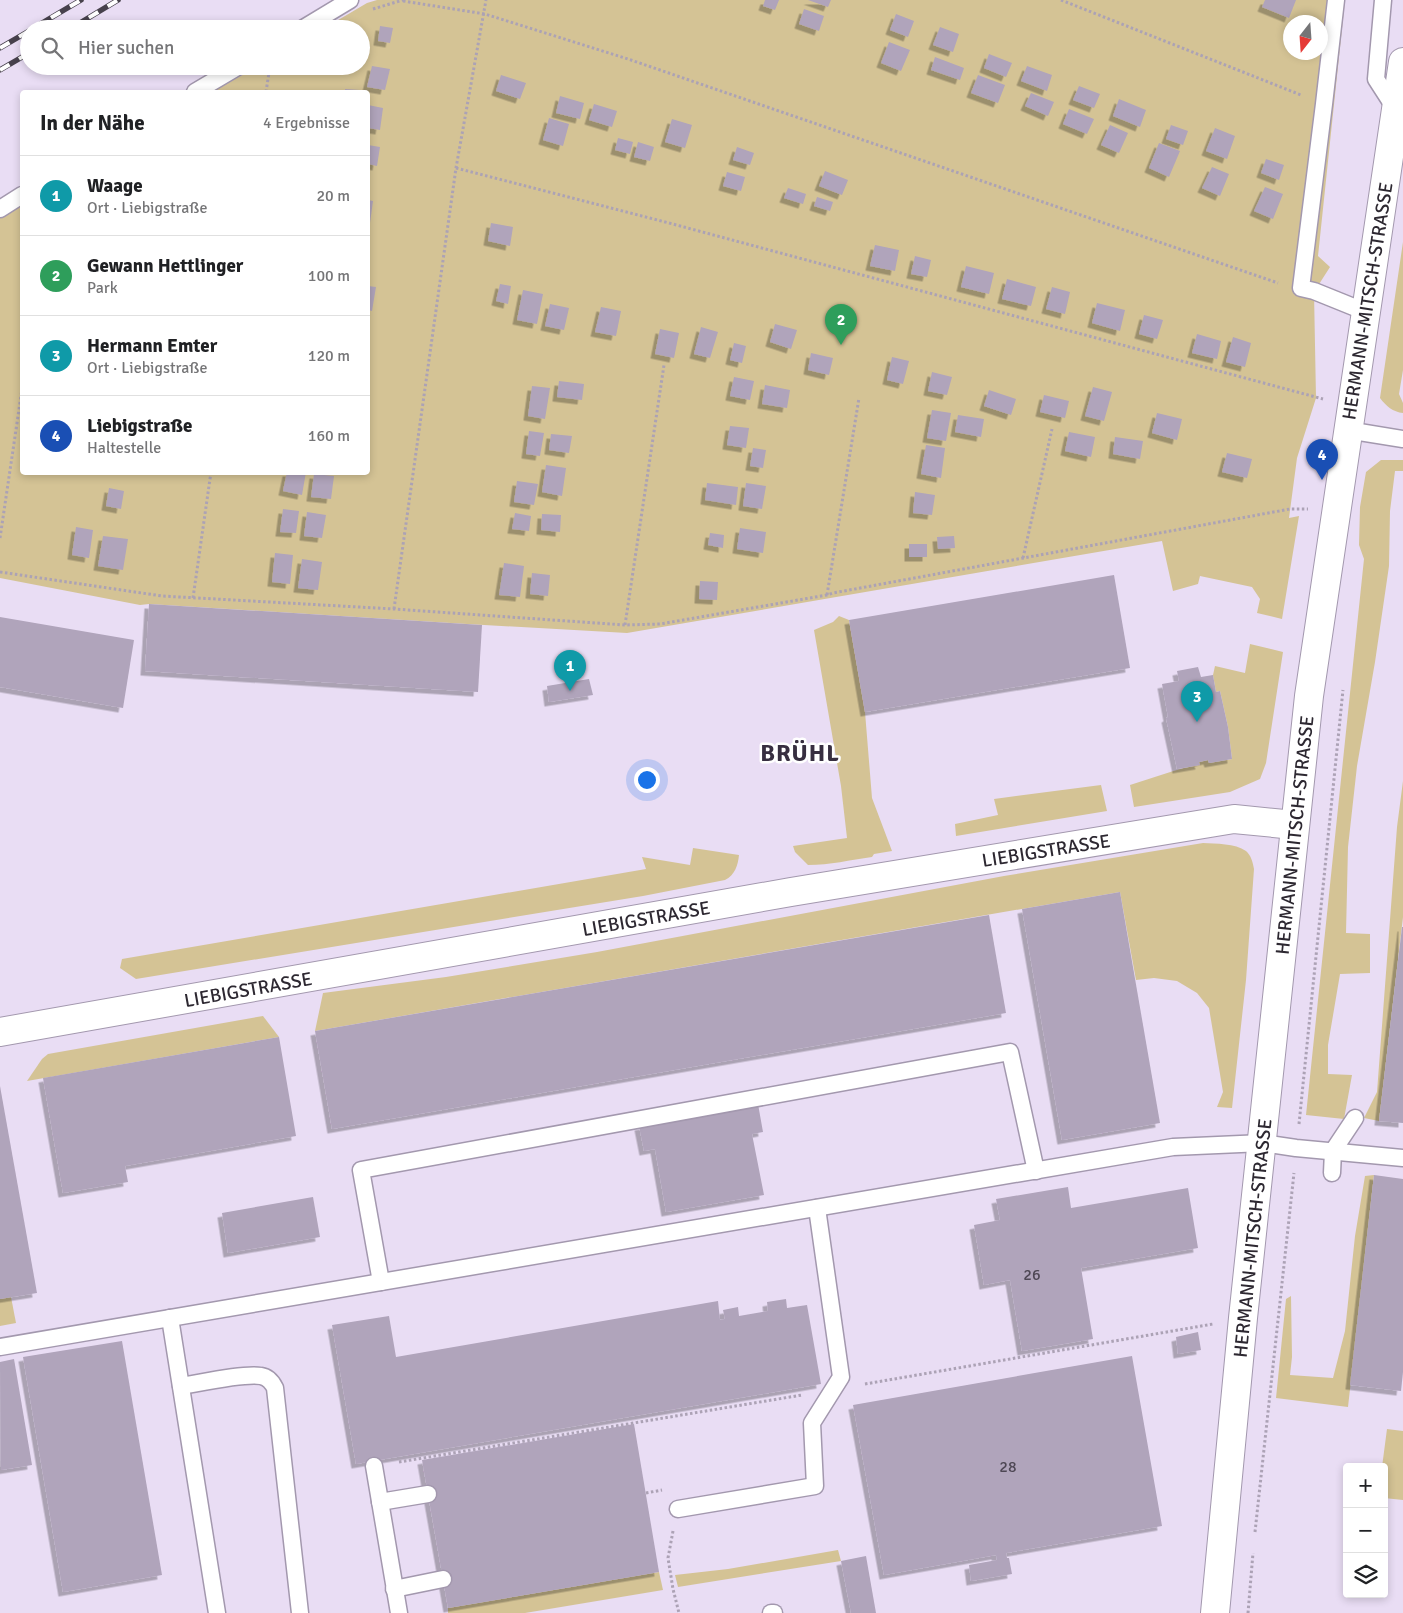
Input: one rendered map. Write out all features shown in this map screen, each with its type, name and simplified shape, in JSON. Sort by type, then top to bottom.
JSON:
[{"type":"street","name":"HERMANN-MITSCH-STRASSE","points":[[1215,1613],[1243,1318],[1263,1143],[1294,825],[1316,640],[1403,62]]},
{"type":"street","name":"LIEBIGSTRASSE","points":[[0,1032],[801,891],[1234,819],[1294,825]]},
{"type":"lane","points":[[317,20],[350,0]]},
{"type":"lane","points":[[1336,0],[1301,288],[1366,312]]},
{"type":"lane","points":[[1382,0],[1376,79],[1396,110]]},
{"type":"lane","points":[[198,90],[224,75]]},
{"type":"lane","points":[[0,209],[20,196]]},
{"type":"lane","points":[[1349,417],[1403,439]]},
{"type":"lane","points":[[381,1282],[361,1170],[1010,1052],[1036,1171]]},
{"type":"lane","points":[[1332,1174],[1333,1151],[1355,1118]]},
{"type":"lane","points":[[0,1346],[1173,1147],[1263,1143],[1403,1158]]},
{"type":"lane","points":[[678,1509],[815,1486],[812,1423],[841,1377],[817,1208]]},
{"type":"lane","points":[[170,1318],[216,1613]]},
{"type":"lane","points":[[181,1386],[248,1376],[262,1376],[271,1381],[275,1388],[300,1613]]},
{"type":"lane","points":[[382,1465],[380,1502],[399,1613]]},
{"type":"lane","points":[[380,1502],[428,1494]]},
{"type":"lane","points":[[394,1589],[443,1579]]},
{"type":"path","points":[[394,609],[456,168],[486,0]]},
{"type":"path","points":[[1062,0],[1324,104]]},
{"type":"path","points":[[402,1],[485,14],[628,59],[1274,282],[1292,288],[1301,288]]},
{"type":"path","points":[[266,90],[269,75]]},
{"type":"path","points":[[456,168],[688,228],[1316,398],[1349,417]]},
{"type":"path","points":[[625,625],[664,365]]},
{"type":"path","points":[[827,595],[859,398]]},
{"type":"path","points":[[0,538],[20,402]]},
{"type":"path","points":[[1023,558],[1044,454],[1052,429]]},
{"type":"path","points":[[193,598],[211,475]]},
{"type":"path","points":[[0,572],[162,596],[394,609],[625,625],[660,624],[1290,509],[1335,509]]},
{"type":"path","points":[[382,1465],[832,1390],[1243,1318]]},
{"type":"path","points":[[646,1493],[664,1489],[678,1509],[668,1558],[679,1613]]},
{"type":"shaded area","points":[[377,0],[1345,0],[1318,256],[1330,267],[1314,292],[1316,398],[1297,458],[1289,518],[1299,516],[1282,619],[1257,613],[1260,599],[1252,587],[1200,576],[1198,584],[1173,591],[1162,541],[627,633],[149,604],[140,605],[0,578],[0,218],[20,205],[20,475],[370,475],[370,90],[216,90],[242,75],[370,75],[370,20],[338,20],[367,3]]},
{"type":"shaded area","points":[[1403,242],[1403,370],[1399,394],[1403,403],[1403,413],[1390,408],[1380,398]]},
{"type":"shaded area","points":[[1381,460],[1403,460],[1403,471],[1395,471],[1390,511],[1389,566],[1357,766],[1348,847],[1346,933],[1370,934],[1370,973],[1340,974],[1328,1045],[1328,1074],[1352,1075],[1344,1119],[1306,1115],[1364,559],[1359,545],[1360,507],[1366,472]]},
{"type":"shaded area","points":[[839,616],[849,620],[865,712],[872,798],[892,851],[874,854],[872,857],[808,865],[795,852],[793,846],[847,838],[841,786],[814,630],[833,622]]},
{"type":"shaded area","points":[[1250,644],[1283,652],[1266,763],[1260,779],[1230,792],[1134,807],[1130,785],[1199,765],[1199,762],[1208,760],[1209,763],[1232,759],[1228,727],[1220,691],[1216,692],[1213,675],[1215,666],[1245,673]]},
{"type":"shaded area","points":[[1403,781],[1403,917],[1379,1121],[1364,1118],[1377,1092],[1397,827]]},
{"type":"shaded area","points":[[1101,785],[1107,811],[956,836],[955,824],[998,815],[994,799]]},
{"type":"shaded area","points":[[1203,843],[1225,844],[1242,848],[1249,855],[1254,869],[1246,980],[1232,1108],[1217,1107],[1223,1092],[1209,1008],[1197,993],[1177,981],[1154,978],[1136,980],[1120,892],[315,1031],[323,993],[446,977],[597,952],[1004,876]]},
{"type":"shaded area","points":[[693,848],[739,855],[738,862],[731,875],[725,880],[643,896],[136,979],[120,968],[122,959],[646,869],[642,857],[690,865]]},
{"type":"shaded area","points":[[263,1016],[279,1037],[27,1081],[42,1059],[48,1054]]},
{"type":"shaded area","points":[[1374,1175],[1348,1407],[1276,1398],[1286,1299],[1291,1296],[1292,1357],[1290,1375],[1333,1378],[1345,1331],[1355,1236],[1365,1176]]},
{"type":"shaded area","points":[[11,1297],[16,1323],[0,1326],[0,1299]]},
{"type":"shaded area","points":[[1387,1429],[1403,1431],[1403,1500],[1388,1498],[1388,1463],[1383,1463]]},
{"type":"shaded area","points":[[838,1550],[841,1561],[678,1587],[675,1575],[728,1569]]},
{"type":"shaded area","points":[[659,1572],[663,1590],[525,1613],[448,1613],[448,1608]]},
{"type":"building","points":[[765,0],[779,0],[775,10],[763,6]]},
{"type":"building","points":[[808,0],[831,0],[828,7]]},
{"type":"building","points":[[1265,0],[1296,0],[1290,15],[1283,16],[1262,7]]},
{"type":"building","points":[[804,9],[824,16],[819,31],[799,24]]},
{"type":"building","points":[[896,14],[914,21],[908,37],[890,30]]},
{"type":"building","points":[[380,26],[393,28],[390,43],[378,41]]},
{"type":"building","points":[[940,27],[959,34],[953,52],[933,45]]},
{"type":"building","points":[[889,42],[910,50],[901,71],[881,63]]},
{"type":"building","points":[[989,54],[1012,63],[1006,77],[984,68]]},
{"type":"building","points":[[935,57],[964,68],[960,80],[931,70]]},
{"type":"building","points":[[372,66],[390,69],[385,90],[367,87]]},
{"type":"building","points":[[1027,66],[1052,75],[1047,91],[1021,81]]},
{"type":"building","points":[[501,75],[526,83],[520,99],[496,91]]},
{"type":"building","points":[[978,75],[1005,85],[998,103],[971,93]]},
{"type":"building","points":[[1079,86],[1100,94],[1094,108],[1073,100]]},
{"type":"building","points":[[1031,93],[1054,102],[1048,116],[1025,106]]},
{"type":"building","points":[[560,96],[584,103],[580,119],[556,113]]},
{"type":"building","points":[[1119,99],[1146,110],[1140,127],[1113,116]]},
{"type":"building","points":[[594,104],[617,111],[612,127],[589,120]]},
{"type":"building","points":[[370,105],[383,108],[380,130],[370,128]]},
{"type":"building","points":[[1069,109],[1094,119],[1087,134],[1063,124]]},
{"type":"building","points":[[549,118],[569,124],[563,146],[543,140]]},
{"type":"building","points":[[672,119],[692,125],[685,148],[665,142]]},
{"type":"building","points":[[1110,125],[1128,133],[1119,153],[1101,145]]},
{"type":"building","points":[[1171,125],[1188,131],[1183,145],[1166,139]]},
{"type":"building","points":[[1215,128],[1235,136],[1227,159],[1206,151]]},
{"type":"building","points":[[618,138],[633,142],[630,154],[615,150]]},
{"type":"building","points":[[638,142],[654,147],[650,161],[634,157]]},
{"type":"building","points":[[1159,143],[1180,151],[1169,177],[1149,168]]},
{"type":"building","points":[[370,145],[380,147],[377,166],[370,164]]},
{"type":"building","points":[[737,147],[754,153],[750,165],[733,160]]},
{"type":"building","points":[[1266,159],[1284,165],[1279,180],[1261,173]]},
{"type":"building","points":[[1212,167],[1229,174],[1220,196],[1202,188]]},
{"type":"building","points":[[825,171],[848,180],[842,195],[819,186]]},
{"type":"building","points":[[727,172],[745,177],[741,191],[723,186]]},
{"type":"building","points":[[1265,187],[1283,194],[1273,219],[1254,211]]},
{"type":"building","points":[[788,188],[806,194],[803,204],[784,198]]},
{"type":"building","points":[[817,197],[833,202],[830,211],[814,206]]},
{"type":"building","points":[[370,200],[373,201],[370,223]]},
{"type":"building","points":[[491,223],[513,227],[510,246],[488,241]]},
{"type":"building","points":[[875,245],[899,250],[895,271],[870,266]]},
{"type":"building","points":[[915,256],[931,260],[927,277],[911,274]]},
{"type":"building","points":[[966,266],[994,273],[989,294],[961,287]]},
{"type":"building","points":[[1007,279],[1036,287],[1031,306],[1002,299]]},
{"type":"building","points":[[500,284],[511,286],[508,304],[496,301]]},
{"type":"building","points":[[370,286],[376,287],[372,311],[370,310]]},
{"type":"building","points":[[1052,287],[1070,292],[1065,314],[1046,309]]},
{"type":"building","points":[[523,290],[543,294],[537,324],[517,320]]},
{"type":"building","points":[[1097,303],[1125,310],[1120,331],[1092,323]]},
{"type":"building","points":[[550,304],[569,308],[564,330],[545,326]]},
{"type":"building","points":[[601,307],[621,311],[616,336],[595,332]]},
{"type":"building","points":[[1144,315],[1163,320],[1157,339],[1139,334]]},
{"type":"building","points":[[775,324],[797,330],[791,349],[770,342]]},
{"type":"building","points":[[701,327],[718,332],[710,358],[694,354]]},
{"type":"building","points":[[660,329],[679,333],[674,358],[655,354]]},
{"type":"building","points":[[1197,334],[1221,341],[1217,359],[1192,353]]},
{"type":"building","points":[[1233,337],[1251,343],[1245,367],[1226,362]]},
{"type":"building","points":[[734,343],[746,346],[742,363],[730,360]]},
{"type":"building","points":[[811,353],[833,358],[829,375],[808,370]]},
{"type":"building","points":[[892,357],[909,361],[903,384],[887,380]]},
{"type":"building","points":[[932,372],[952,377],[947,395],[928,391]]},
{"type":"building","points":[[734,377],[754,381],[750,400],[730,396]]},
{"type":"building","points":[[559,381],[584,384],[582,400],[557,397]]},
{"type":"building","points":[[765,385],[790,390],[787,408],[762,404]]},
{"type":"building","points":[[532,386],[550,388],[545,419],[528,416]]},
{"type":"building","points":[[1093,387],[1112,392],[1104,421],[1085,416]]},
{"type":"building","points":[[989,390],[1016,399],[1011,415],[984,406]]},
{"type":"building","points":[[1044,395],[1069,401],[1065,418],[1040,412]]},
{"type":"building","points":[[932,410],[951,413],[946,441],[927,438]]},
{"type":"building","points":[[1157,413],[1182,419],[1177,440],[1152,433]]},
{"type":"building","points":[[958,415],[984,419],[981,437],[955,432]]},
{"type":"building","points":[[730,426],[749,428],[746,448],[727,445]]},
{"type":"building","points":[[529,431],[544,433],[540,456],[526,454]]},
{"type":"building","points":[[1069,432],[1095,437],[1091,457],[1065,451]]},
{"type":"building","points":[[551,434],[572,436],[569,453],[549,450]]},
{"type":"building","points":[[1115,437],[1143,441],[1140,459],[1113,454]]},
{"type":"building","points":[[926,445],[945,448],[941,478],[921,474]]},
{"type":"building","points":[[753,448],[766,450],[763,468],[750,466]]},
{"type":"building","points":[[1227,453],[1252,459],[1247,478],[1222,472]]},
{"type":"building","points":[[546,465],[566,468],[562,496],[542,492]]},
{"type":"building","points":[[286,475],[305,475],[302,495],[283,491]]},
{"type":"building","points":[[314,475],[334,476],[331,499],[311,497]]},
{"type":"building","points":[[517,481],[538,484],[534,505],[514,502]]},
{"type":"building","points":[[707,483],[738,487],[736,505],[705,500]]},
{"type":"building","points":[[746,483],[766,486],[762,509],[743,506]]},
{"type":"building","points":[[109,488],[124,491],[121,509],[106,506]]},
{"type":"building","points":[[915,492],[935,495],[932,515],[913,513]]},
{"type":"building","points":[[283,509],[299,511],[296,533],[280,532]]},
{"type":"building","points":[[307,512],[326,515],[322,538],[304,536]]},
{"type":"building","points":[[515,513],[531,516],[529,531],[512,529]]},
{"type":"building","points":[[542,514],[561,515],[560,532],[541,530]]},
{"type":"building","points":[[76,527],[93,530],[89,558],[72,555]]},
{"type":"building","points":[[740,528],[766,532],[763,553],[737,549]]},
{"type":"building","points":[[710,533],[724,535],[723,548],[708,545]]},
{"type":"building","points":[[103,536],[128,539],[123,570],[98,566]]},
{"type":"building","points":[[954,536],[955,548],[938,549],[937,537]]},
{"type":"building","points":[[909,544],[927,544],[927,557],[909,557]]},
{"type":"building","points":[[275,553],[293,555],[290,584],[272,582]]},
{"type":"building","points":[[302,559],[322,562],[318,590],[298,588]]},
{"type":"building","points":[[504,563],[524,566],[520,597],[499,595]]},
{"type":"building","points":[[532,573],[550,575],[548,596],[530,594]]},
{"type":"building","points":[[1114,575],[1130,668],[865,712],[849,620]]},
{"type":"building","points":[[700,581],[718,582],[717,600],[699,599]]},
{"type":"building","points":[[149,604],[482,625],[478,692],[145,671]]},
{"type":"building","points":[[0,617],[134,640],[123,708],[0,687]]},
{"type":"building","points":[[1198,667],[1201,677],[1213,675],[1216,692],[1220,691],[1228,727],[1232,759],[1209,763],[1208,760],[1199,762],[1200,765],[1177,769],[1166,718],[1168,717],[1162,684],[1179,681],[1177,671]]},
{"type":"building","points":[[589,679],[593,695],[549,702],[547,686]]},
{"type":"building","points":[[1120,892],[1160,1123],[1062,1140],[1022,909]]},
{"type":"building","points":[[989,915],[1006,1013],[332,1129],[315,1031]]},
{"type":"building","points":[[1403,927],[1403,1123],[1379,1121]]},
{"type":"building","points":[[279,1037],[296,1136],[125,1166],[128,1182],[63,1193],[43,1078]]},
{"type":"building","points":[[0,1086],[37,1293],[0,1299]]},
{"type":"building","points":[[758,1104],[763,1132],[752,1134],[764,1195],[666,1212],[655,1149],[644,1151],[639,1126]]},
{"type":"building","points":[[1374,1175],[1403,1179],[1403,1372],[1401,1391],[1350,1385]]},
{"type":"building","points":[[1068,1187],[1071,1208],[1188,1188],[1198,1248],[1081,1268],[1093,1339],[1022,1351],[1010,1280],[984,1285],[974,1225],[1000,1220],[996,1199]]},
{"type":"building","points":[[313,1197],[320,1237],[228,1253],[222,1213]]},
{"type":"building","points":[[786,1299],[787,1308],[807,1305],[821,1384],[356,1464],[332,1325],[389,1316],[396,1357],[718,1301],[720,1320],[725,1319],[723,1310],[738,1307],[739,1316],[768,1311],[767,1302]]},
{"type":"building","points":[[1198,1332],[1201,1350],[1178,1354],[1176,1337]]},
{"type":"building","points":[[122,1341],[162,1575],[63,1592],[23,1357]]},
{"type":"building","points":[[1132,1356],[1162,1526],[1006,1553],[1007,1558],[1009,1558],[1012,1574],[971,1581],[969,1565],[997,1560],[996,1555],[884,1575],[853,1405]]},
{"type":"building","points":[[14,1359],[32,1465],[1,1470],[0,1362]]},
{"type":"building","points":[[634,1424],[659,1572],[448,1608],[422,1460]]},
{"type":"building","points":[[866,1556],[876,1613],[851,1613],[841,1561]]},
{"type":"railway","points":[[47,20],[81,0]]},
{"type":"railway","points":[[85,20],[118,0]]},
{"type":"railway","points":[[0,48],[20,36]]},
{"type":"railway","points":[[0,70],[20,58]]},
{"type":"place","name":"Gewann Hettlinger","points":[[841,345]]},
{"type":"place","name":"Liebigstraße","points":[[1322,480]]},
{"type":"place","name":"Waage","points":[[570,691]]},
{"type":"place","name":"Hermann Emter","points":[[1197,722]]},
{"type":"district","name":"BRÜHL","points":[[800,753]]}]
